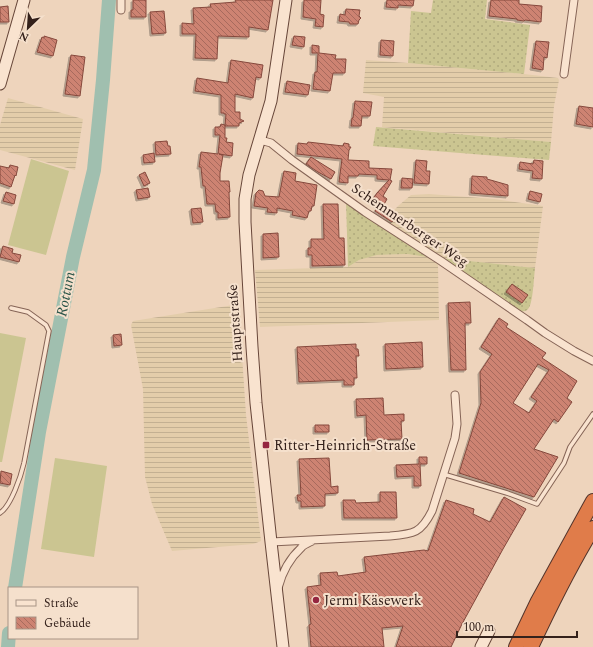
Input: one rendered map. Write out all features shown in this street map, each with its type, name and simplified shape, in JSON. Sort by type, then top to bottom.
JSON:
[{"type":"highway","points":[[516,647],[538,601],[593,501]]},
{"type":"highway","points":[[531,647],[546,613],[593,528]]},
{"type":"main road","points":[[0,84],[24,0]]},
{"type":"main road","name":"Hauptstraße","points":[[283,647],[256,403],[252,354],[245,199],[249,175],[267,116],[272,93],[286,0]]},
{"type":"main road","points":[[481,647],[489,631]]},
{"type":"street","points":[[121,0],[121,10]]},
{"type":"street","points":[[564,74],[574,0]]},
{"type":"street","name":"Schemmerberger Weg","points":[[260,140],[271,143],[292,160],[359,207],[447,265],[545,333],[593,361]]},
{"type":"street","points":[[271,542],[401,536],[418,530],[427,520],[432,511],[455,438],[455,395]]},
{"type":"street","points":[[277,594],[281,579],[290,561],[301,546],[314,540]]},
{"type":"lane","points":[[0,513],[8,503],[18,484],[24,463],[49,331],[46,325],[28,312],[12,308]]},
{"type":"lane","points":[[443,474],[507,493],[537,504],[564,463],[570,448],[593,414]]},
{"type":"shaded area","points":[[433,0],[487,0],[485,19],[530,25],[524,74],[408,63],[411,11],[431,13]]},
{"type":"shaded area","points":[[366,60],[558,78],[559,80],[554,106],[551,142],[382,127],[384,97],[363,93]]},
{"type":"shaded area","points":[[8,98],[83,119],[75,170],[0,150],[0,125]]},
{"type":"shaded area","points":[[376,127],[551,142],[549,160],[373,146]]},
{"type":"shaded area","points":[[31,159],[69,171],[46,255],[8,245]]},
{"type":"shaded area","points":[[429,194],[494,199],[543,206],[535,268],[441,258],[385,220],[411,195]]},
{"type":"shaded area","points":[[346,202],[427,257],[407,254],[377,255],[359,260],[348,267]]},
{"type":"shaded area","points":[[407,254],[427,257],[438,264],[439,320],[260,327],[255,270],[348,267],[359,260],[377,255]]},
{"type":"shaded area","points":[[441,258],[535,268],[530,306],[526,311],[519,312]]},
{"type":"shaded area","points":[[240,304],[246,415],[261,541],[253,544],[172,551],[152,504],[145,477],[143,389],[131,325],[133,321]]},
{"type":"shaded area","points":[[0,333],[26,338],[2,462],[0,462]]},
{"type":"shaded area","points":[[55,458],[107,466],[94,557],[41,549]]},
{"type":"building","points":[[133,0],[146,0],[146,17],[131,17]]},
{"type":"building","points":[[235,0],[273,0],[268,30],[249,27],[249,37],[218,36],[217,59],[195,58],[196,34],[182,34],[182,23],[194,24],[193,8],[211,7],[210,4],[236,2]]},
{"type":"building","points":[[304,0],[321,0],[320,14],[324,15],[323,27],[315,26],[316,19],[303,17]]},
{"type":"building","points":[[387,0],[414,0],[413,6],[398,5],[398,8],[386,7]]},
{"type":"building","points":[[491,0],[519,0],[519,4],[542,6],[541,22],[489,16]]},
{"type":"building","points":[[8,6],[9,22],[0,22],[0,7]]},
{"type":"building","points":[[346,9],[360,10],[359,16],[361,18],[358,24],[350,24],[349,22],[339,21],[340,14],[345,15]]},
{"type":"building","points":[[164,11],[166,33],[152,34],[150,12]]},
{"type":"building","points":[[44,36],[57,40],[53,56],[37,52],[42,37],[44,38]]},
{"type":"building","points":[[294,36],[305,37],[304,47],[292,45]]},
{"type":"building","points":[[381,40],[394,41],[393,56],[380,55]]},
{"type":"building","points":[[536,41],[549,42],[547,58],[544,57],[543,70],[532,68]]},
{"type":"building","points":[[312,45],[319,46],[319,53],[336,55],[335,59],[346,59],[345,73],[333,73],[330,91],[313,89],[315,72],[317,72],[318,53],[312,53]]},
{"type":"building","points":[[71,55],[85,57],[80,96],[65,94]]},
{"type":"building","points":[[231,60],[263,65],[261,78],[256,77],[253,98],[235,94],[235,112],[240,112],[240,119],[244,121],[239,123],[239,126],[225,126],[226,114],[221,113],[221,95],[195,91],[197,78],[228,83]]},
{"type":"building","points":[[287,81],[310,85],[308,95],[285,92]]},
{"type":"building","points":[[355,101],[372,102],[370,116],[362,116],[361,126],[351,126]]},
{"type":"building","points":[[579,106],[593,108],[593,127],[576,124]]},
{"type":"building","points":[[221,124],[225,125],[225,138],[227,138],[226,142],[233,143],[232,156],[219,154],[223,155],[220,181],[229,181],[230,217],[218,218],[218,212],[216,212],[215,204],[207,204],[201,167],[199,167],[201,152],[218,154],[220,135],[215,135],[215,127],[220,127]]},
{"type":"building","points":[[167,141],[168,146],[170,146],[171,154],[156,155],[155,142]]},
{"type":"building","points":[[308,142],[343,146],[344,143],[349,144],[349,147],[351,147],[349,150],[348,160],[369,161],[369,168],[392,169],[390,180],[392,181],[383,196],[387,199],[382,208],[396,217],[392,222],[375,211],[378,207],[371,202],[389,180],[377,179],[377,175],[359,174],[358,176],[348,176],[348,183],[339,182],[342,159],[297,154],[298,143],[307,144]]},
{"type":"building","points":[[154,153],[155,162],[144,163],[143,155]]},
{"type":"building","points":[[311,157],[335,172],[331,179],[306,164]]},
{"type":"building","points":[[416,160],[427,161],[426,171],[430,171],[429,184],[414,183]]},
{"type":"building","points":[[534,160],[543,161],[542,179],[532,178],[533,171],[519,169],[520,162],[533,164]]},
{"type":"building","points":[[10,165],[18,167],[11,187],[0,183],[0,166],[9,168]]},
{"type":"building","points":[[284,171],[296,173],[295,181],[317,185],[314,206],[312,206],[311,211],[309,211],[307,218],[292,215],[293,211],[277,208],[277,213],[267,212],[268,208],[254,206],[256,193],[259,190],[263,191],[265,196],[279,197]]},
{"type":"building","points":[[145,172],[150,183],[144,186],[139,175]]},
{"type":"building","points":[[472,176],[487,177],[487,179],[508,185],[508,196],[471,193]]},
{"type":"building","points":[[402,178],[413,179],[412,188],[401,188]]},
{"type":"building","points":[[148,188],[150,197],[138,199],[136,190]]},
{"type":"building","points":[[530,191],[542,194],[540,202],[528,199]]},
{"type":"building","points":[[6,192],[16,195],[14,204],[3,201]]},
{"type":"building","points":[[323,204],[338,204],[339,238],[344,238],[345,265],[312,266],[312,255],[308,255],[308,248],[311,248],[311,239],[324,239]]},
{"type":"building","points":[[201,208],[203,222],[193,223],[191,209]]},
{"type":"building","points":[[278,233],[279,257],[263,258],[263,234]]},
{"type":"building","points":[[3,246],[13,249],[12,253],[21,255],[19,262],[0,257]]},
{"type":"building","points":[[512,284],[528,295],[522,303],[506,292]]},
{"type":"building","points":[[470,302],[471,323],[465,323],[466,370],[451,370],[448,303]]},
{"type":"building","points":[[499,318],[508,324],[506,327],[546,353],[542,358],[577,381],[567,398],[572,402],[558,422],[554,419],[534,449],[558,457],[534,497],[459,473],[481,403],[480,372],[492,354],[481,347]],"holes":[[[538,364],[549,370],[531,397],[537,401],[529,413],[513,403]]]},
{"type":"building","points":[[121,334],[122,345],[114,346],[113,335]]},
{"type":"building","points":[[422,342],[423,367],[386,369],[385,344]]},
{"type":"building","points":[[356,344],[356,349],[358,349],[359,356],[356,356],[357,378],[354,378],[354,385],[344,385],[344,380],[299,382],[297,347]]},
{"type":"building","points":[[383,398],[384,415],[404,414],[404,421],[401,421],[402,439],[367,440],[366,415],[357,416],[356,399]]},
{"type":"building","points":[[315,425],[329,425],[329,432],[315,432]]},
{"type":"building","points":[[419,457],[427,457],[427,464],[420,464],[421,486],[414,486],[414,476],[397,477],[396,465],[419,464]]},
{"type":"building","points":[[329,458],[331,487],[338,486],[338,493],[325,494],[325,506],[301,507],[301,501],[298,501],[297,495],[301,495],[299,459]]},
{"type":"building","points":[[1,471],[12,474],[10,485],[0,483]]},
{"type":"building","points":[[380,492],[396,492],[397,518],[344,518],[343,500],[355,500],[356,503],[380,502]]},
{"type":"building","points":[[504,497],[526,509],[462,624],[451,647],[396,647],[403,626],[382,628],[384,647],[311,647],[309,625],[311,624],[307,587],[321,585],[320,573],[337,572],[338,576],[366,572],[364,557],[424,550],[428,551],[446,500],[474,509],[473,514],[490,522]]},
{"type":"waterway","name":"Rottum","points":[[15,587],[39,432],[73,257],[94,170],[109,0]]},
{"type":"waterway","name":"Rottum","points":[[8,647],[9,639]]},
{"type":"place","name":"Ritter-Heinrich-Straße","points":[[266,445]]},
{"type":"place","name":"Jermi Käsewerk","points":[[316,600]]}]
